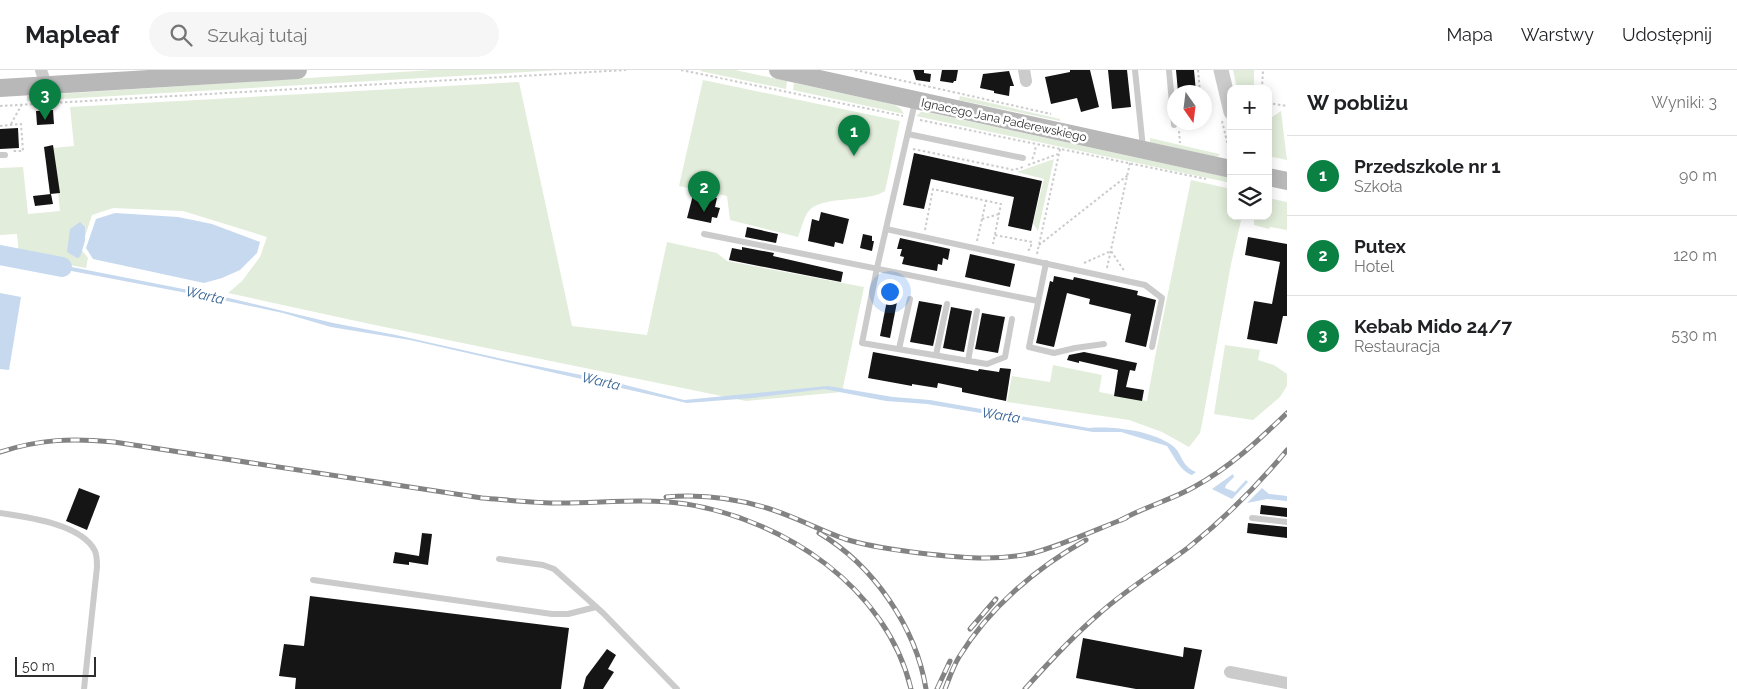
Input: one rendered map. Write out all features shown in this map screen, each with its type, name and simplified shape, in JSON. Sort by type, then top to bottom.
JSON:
[{"type":"main road","points":[[0,88],[44,78],[298,70]]},
{"type":"main road","name":"Ignacego Jana Paderewskiego","points":[[778,70],[822,75],[915,101],[1227,168]]},
{"type":"main road","points":[[1272,178],[1287,181]]},
{"type":"street","points":[[1221,70],[1227,95]]},
{"type":"street","points":[[1230,672],[1272,685],[1287,683]]},
{"type":"lane","points":[[1135,70],[1143,150]]},
{"type":"lane","points":[[1169,70],[1171,85]]},
{"type":"lane","points":[[915,101],[862,343],[987,364],[1005,357],[1012,319]]},
{"type":"lane","points":[[908,134],[1023,158]]},
{"type":"lane","points":[[886,229],[1146,285],[1162,298],[1152,347]]},
{"type":"lane","points":[[704,234],[1038,301]]},
{"type":"lane","points":[[1046,263],[1029,347],[1054,353],[1104,344]]},
{"type":"lane","points":[[899,349],[910,299]]},
{"type":"lane","points":[[936,356],[947,304]]},
{"type":"lane","points":[[968,361],[977,311]]},
{"type":"lane","points":[[0,513],[36,520],[80,534],[96,553],[97,567],[85,686],[90,689]]},
{"type":"lane","points":[[1252,518],[1287,522]]},
{"type":"lane","points":[[499,559],[549,566],[596,607],[677,689]]},
{"type":"lane","points":[[313,580],[552,614],[568,614],[596,607]]},
{"type":"path","points":[[0,106],[626,70]]},
{"type":"path","points":[[681,70],[1212,180]]},
{"type":"path","points":[[855,70],[1058,116]]},
{"type":"path","points":[[1198,70],[1199,85]]},
{"type":"path","points":[[1262,85],[1263,70]]},
{"type":"path","points":[[11,125],[22,104]]},
{"type":"path","points":[[1272,104],[1287,106]]},
{"type":"path","points":[[0,126],[21,124],[23,151],[4,154]]},
{"type":"path","points":[[1028,165],[1034,156],[1036,144]]},
{"type":"path","points":[[909,148],[1014,170],[1058,154]]},
{"type":"path","points":[[1035,261],[1060,149]]},
{"type":"path","points":[[1105,276],[1130,163]]},
{"type":"path","points":[[1039,246],[1128,175]]},
{"type":"path","points":[[924,232],[933,189],[1002,204],[993,246]]},
{"type":"path","points":[[977,243],[986,200]]},
{"type":"path","points":[[982,219],[999,214]]},
{"type":"path","points":[[995,235],[1032,242],[1030,249],[1024,253]]},
{"type":"path","points":[[1073,269],[1111,251]]},
{"type":"path","points":[[1111,251],[1131,281]]},
{"type":"green space","points":[[432,70],[560,70],[27,101],[27,96]]},
{"type":"green space","points":[[735,70],[787,81],[786,89],[700,71]]},
{"type":"green space","points":[[1233,70],[1254,70],[1254,85],[1236,85]]},
{"type":"green space","points":[[703,80],[900,121],[885,191],[867,197],[822,203],[814,207],[806,215],[798,237],[730,220],[727,196],[679,186]]},
{"type":"green space","points":[[519,82],[572,326],[647,335],[667,242],[717,253],[727,261],[864,287],[842,392],[746,401],[228,293],[242,281],[260,257],[267,237],[183,211],[113,208],[92,215],[81,249],[88,258],[86,268],[19,256],[17,234],[0,235],[0,168],[23,167],[28,214],[60,211],[53,148],[74,146],[70,107]]},
{"type":"green space","points":[[794,83],[895,105],[904,114],[793,90]]},
{"type":"green space","points":[[960,96],[1060,119],[1060,121],[959,100]]},
{"type":"green space","points":[[1281,111],[1287,160],[1272,157],[1272,117]]},
{"type":"green space","points":[[921,112],[926,112],[1227,177],[1227,182],[916,116]]},
{"type":"green space","points":[[1150,138],[1220,155],[1216,157],[1150,142]]},
{"type":"green space","points":[[1054,159],[1038,231],[1033,223],[1044,179],[1017,172]]},
{"type":"green space","points":[[1191,180],[1227,188],[1227,220],[1241,220],[1231,264],[1200,433],[1189,447],[1162,432],[1129,420],[1007,402],[1012,376],[1050,382],[1053,365],[1102,375],[1099,392],[1147,401]]},
{"type":"green space","points":[[1272,199],[1287,202],[1287,230],[1270,227],[1269,229],[1254,225],[1254,220],[1272,220]]},
{"type":"green space","points":[[1225,345],[1260,350],[1258,360],[1274,365],[1287,374],[1287,386],[1280,397],[1253,420],[1214,414]]},
{"type":"water","points":[[115,213],[178,217],[212,224],[260,242],[257,253],[240,270],[204,283],[93,259],[86,248],[96,219]]},
{"type":"water","points":[[80,222],[85,227],[85,241],[80,257],[77,258],[67,252],[70,229]]},
{"type":"water","points":[[36,260],[229,298],[333,323],[606,380],[684,400],[828,386],[893,397],[930,400],[1089,428],[1110,428],[1144,433],[1173,446],[1179,452],[1184,463],[1196,472],[1192,475],[1184,470],[1167,446],[1121,432],[1093,432],[927,404],[886,401],[824,389],[752,398],[687,403],[410,340],[331,327],[283,313],[213,298],[35,264]]},
{"type":"water","points":[[0,293],[21,297],[9,370],[0,369]]},
{"type":"water","points":[[1233,474],[1234,477],[1225,488],[1235,492],[1246,480],[1248,482],[1232,499],[1212,489]]},
{"type":"water","points":[[1262,488],[1269,494],[1287,496],[1287,501],[1267,499],[1247,503]]},
{"type":"building","points":[[913,70],[924,70],[924,73],[931,74],[930,82],[916,80]]},
{"type":"building","points":[[942,70],[958,70],[956,81],[953,83],[940,81]]},
{"type":"building","points":[[1070,70],[1090,70],[1099,107],[1081,112],[1077,98],[1051,104],[1045,77],[1070,72]]},
{"type":"building","points":[[1108,70],[1127,70],[1131,107],[1112,109]]},
{"type":"building","points":[[1176,70],[1194,70],[1195,85],[1177,85]]},
{"type":"building","points":[[1009,71],[1014,86],[1010,86],[1009,96],[980,88],[983,74]]},
{"type":"building","points":[[53,110],[54,124],[37,125],[36,111]]},
{"type":"building","points":[[18,128],[19,148],[0,149],[0,129]]},
{"type":"building","points":[[53,145],[60,193],[50,194],[44,147]]},
{"type":"building","points":[[914,153],[1042,181],[1031,231],[1008,226],[1014,197],[931,179],[924,209],[903,205]]},
{"type":"building","points":[[51,194],[53,204],[35,206],[33,196]]},
{"type":"building","points":[[699,194],[717,198],[715,207],[720,208],[717,218],[712,217],[711,223],[687,218],[693,195],[698,196]]},
{"type":"building","points":[[821,212],[849,219],[843,244],[835,242],[834,247],[808,241],[812,219],[819,221]]},
{"type":"building","points":[[747,227],[778,234],[776,243],[745,237]]},
{"type":"building","points":[[863,234],[872,236],[872,241],[874,241],[872,251],[860,248]]},
{"type":"building","points":[[1248,237],[1287,244],[1287,316],[1283,316],[1277,344],[1247,339],[1254,301],[1272,304],[1280,262],[1245,255]]},
{"type":"building","points":[[900,238],[950,249],[948,260],[943,258],[942,265],[938,264],[937,271],[902,264],[904,257],[900,256],[902,249],[897,249]]},
{"type":"building","points":[[742,247],[774,253],[773,256],[843,272],[841,282],[729,260],[732,248],[742,250]]},
{"type":"building","points":[[970,254],[1015,264],[1010,287],[965,277]]},
{"type":"building","points":[[1054,276],[1073,280],[1074,277],[1138,291],[1137,295],[1156,300],[1146,347],[1125,342],[1131,314],[1089,304],[1090,299],[1067,293],[1054,347],[1036,343],[1050,281],[1053,282]]},
{"type":"building","points":[[888,295],[898,297],[890,338],[880,336]]},
{"type":"building","points":[[919,301],[942,305],[933,346],[910,342]]},
{"type":"building","points":[[951,307],[972,311],[964,352],[943,348]]},
{"type":"building","points":[[982,313],[1005,317],[998,353],[975,349]]},
{"type":"building","points":[[873,352],[978,371],[979,369],[999,372],[1000,368],[1011,369],[1006,401],[962,392],[962,388],[938,383],[937,388],[912,384],[912,386],[868,378]]},
{"type":"building","points":[[1084,352],[1137,363],[1135,371],[1130,370],[1126,387],[1144,390],[1142,401],[1114,396],[1118,370],[1067,360],[1069,355]]},
{"type":"building","points":[[79,488],[100,496],[87,530],[66,521]]},
{"type":"building","points":[[1261,505],[1287,508],[1287,517],[1260,514]]},
{"type":"building","points":[[1248,523],[1287,527],[1287,538],[1247,533]]},
{"type":"building","points":[[422,533],[432,534],[428,565],[409,562],[409,565],[393,563],[395,552],[419,556]]},
{"type":"building","points":[[310,596],[569,628],[561,689],[295,689],[296,678],[279,676],[284,644],[304,646]]},
{"type":"building","points":[[1083,638],[1183,657],[1184,647],[1202,650],[1194,689],[1136,689],[1076,678]]},
{"type":"building","points":[[607,649],[616,655],[608,669],[614,672],[603,689],[583,689],[586,677]]},
{"type":"waterway","name":"Warta","points":[[0,255],[62,267]]},
{"type":"railway","points":[[1121,520],[1185,492],[1207,479],[1243,453],[1287,413]]},
{"type":"railway","points":[[0,452],[43,442],[84,440],[114,442],[482,498],[551,503],[670,502],[723,512],[760,525],[794,543],[827,565],[855,590],[880,620],[899,653],[911,689]]},
{"type":"railway","points":[[1025,689],[1061,650],[1100,613],[1189,547],[1215,525],[1265,476],[1287,450]]},
{"type":"railway","points":[[666,497],[704,497],[742,502],[777,511],[862,544],[942,556],[972,558],[1018,556],[1033,553],[1126,518]]},
{"type":"railway","points":[[819,533],[839,546],[857,562],[889,600],[913,643],[926,689]]},
{"type":"railway","points":[[945,689],[959,657],[984,622],[999,606],[1049,563],[1086,540]]},
{"type":"railway","points":[[970,629],[996,599]]},
{"type":"railway","points":[[937,689],[950,661]]},
{"type":"place","name":"Kebab Mido 24/7","points":[[45,120]]},
{"type":"place","name":"Przedszkole nr 1","points":[[854,156]]},
{"type":"place","name":"Putex","points":[[704,212]]}]
